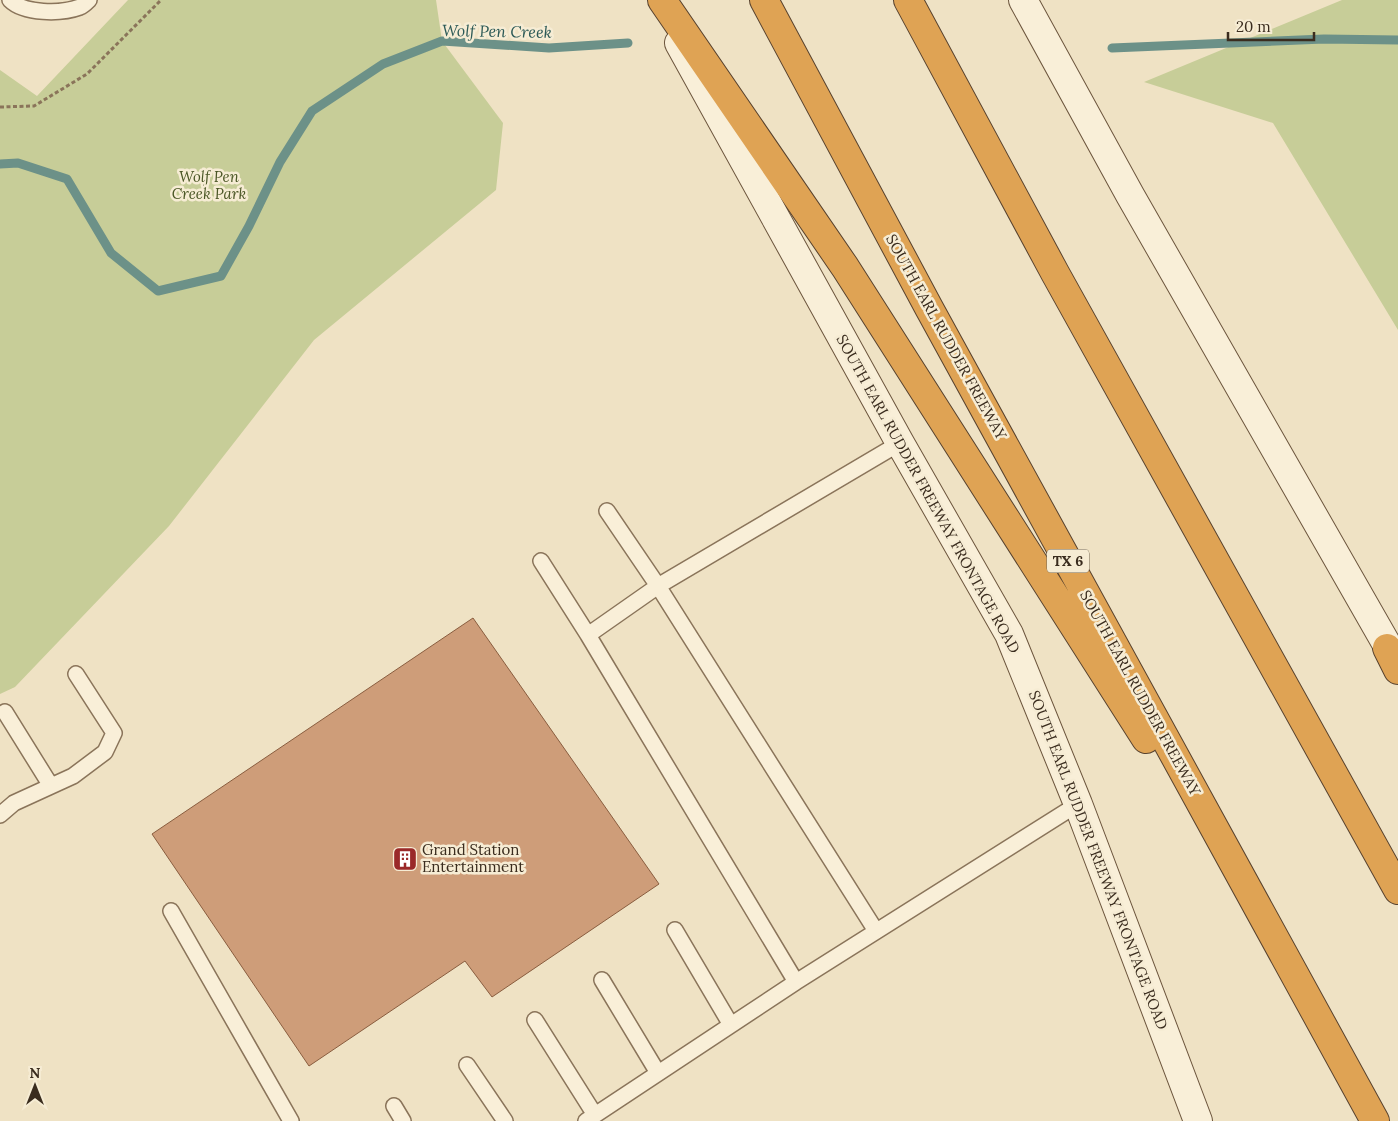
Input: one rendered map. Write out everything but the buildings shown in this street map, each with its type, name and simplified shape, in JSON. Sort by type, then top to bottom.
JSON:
[{"type":"highway","points":[[662,0],[845,267],[1278,945]]},
{"type":"highway","name":"SOUTH EARL RUDDER FREEWAY","points":[[764,0],[939,325],[1375,1121]]},
{"type":"highway","points":[[908,0],[1055,274],[1398,890]]},
{"type":"main road","name":"SOUTH EARL RUDDER FREEWAY FRONTAGE ROAD","points":[[656,0],[900,443],[1009,634],[1078,804],[1198,1121]]},
{"type":"main road","points":[[1023,0],[1130,195],[1395,661]]},
{"type":"lane","points":[[10,0],[16,6],[44,12],[81,7],[90,0]]},
{"type":"lane","points":[[588,635],[658,586],[900,443]]},
{"type":"lane","points":[[607,511],[658,586],[876,931]]},
{"type":"lane","points":[[542,561],[796,982]]},
{"type":"lane","points":[[0,815],[14,803],[73,776],[105,752],[114,733],[76,674]]},
{"type":"lane","points":[[5,712],[51,786]]},
{"type":"lane","points":[[535,1020],[590,1118],[796,982],[1078,804]]},
{"type":"lane","points":[[171,911],[291,1121]]},
{"type":"lane","points":[[674,930],[731,1025]]},
{"type":"lane","points":[[602,980],[658,1073]]},
{"type":"lane","points":[[467,1065],[505,1121]]},
{"type":"lane","points":[[394,1106],[403,1121]]},
{"type":"path","points":[[0,107],[34,106],[87,74],[161,0]]},
{"type":"green space","name":"Wolf Pen Creek Park","points":[[128,0],[436,0],[442,41],[503,123],[496,190],[314,340],[169,526],[15,687],[0,694],[0,70],[37,96]]},
{"type":"green space","points":[[1342,0],[1398,0],[1398,330],[1273,123],[1144,82]]},
{"type":"waterway","name":"Wolf Pen Creek","points":[[1112,48],[1324,39],[1398,40]]},
{"type":"waterway","name":"Wolf Pen Creek","points":[[0,164],[18,163],[67,179],[111,253],[158,291],[221,276],[249,226],[280,162],[312,111],[383,64],[442,41],[549,48],[628,43]]},
{"type":"place","name":"Grand Station Entertainment","points":[[405,859]]}]
